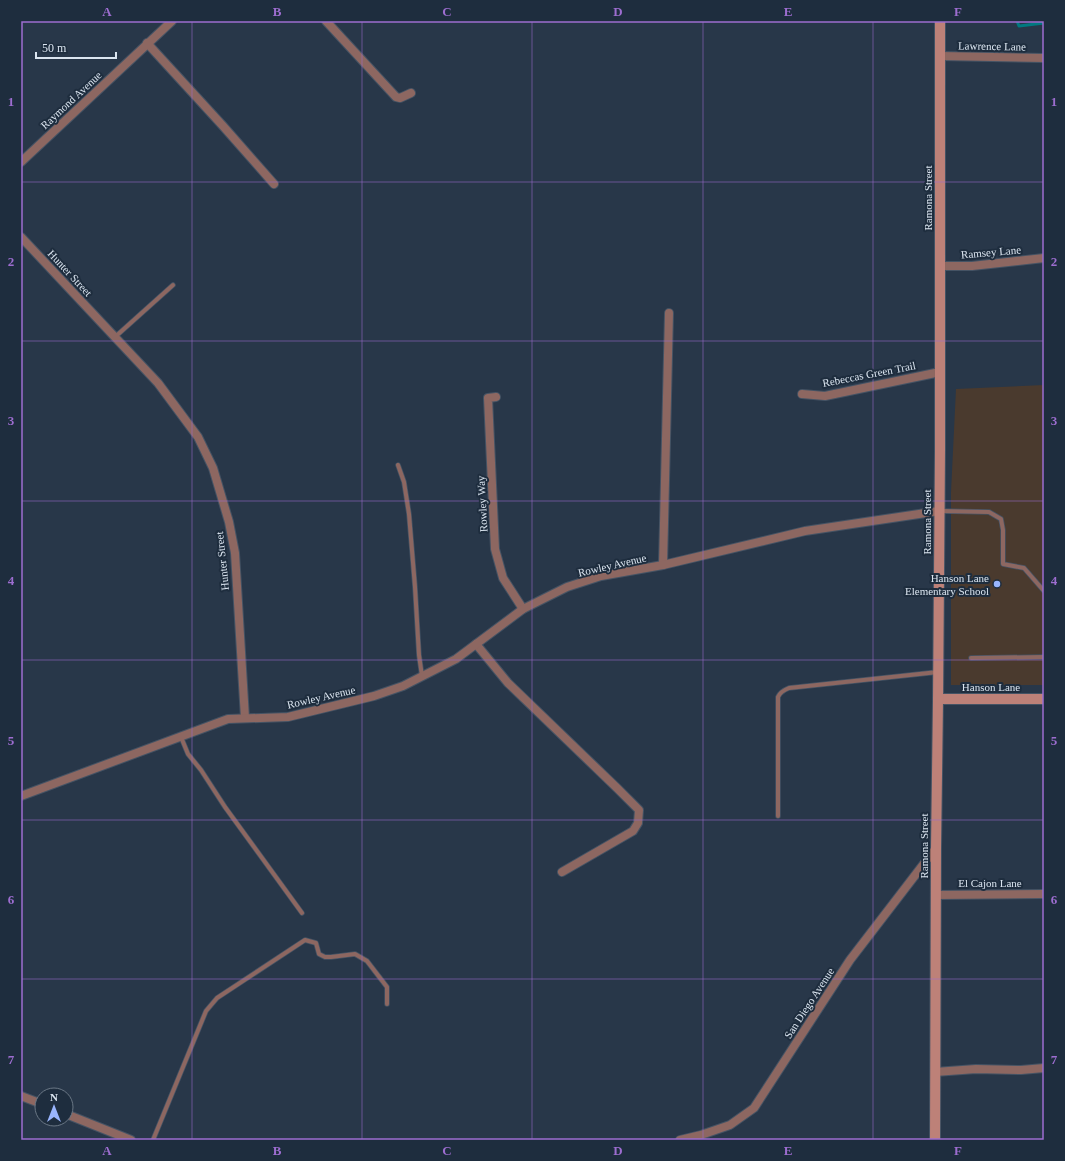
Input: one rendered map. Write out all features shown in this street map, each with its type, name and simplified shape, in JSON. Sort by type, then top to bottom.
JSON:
[{"type":"main road","name":"Ramona Street","points":[[935,1140],[940,372],[940,21]]},
{"type":"main road","name":"Hanson Lane","points":[[938,699],[1044,699]]},
{"type":"street","name":"Raymond Avenue","points":[[21,162],[172,21]]},
{"type":"street","points":[[326,21],[396,97],[400,98],[411,93]]},
{"type":"street","points":[[148,43],[274,184]]},
{"type":"street","name":"Lawrence Lane","points":[[940,56],[1044,58]]},
{"type":"street","name":"Hunter Street","points":[[21,236],[158,383],[198,436],[213,468],[229,522],[235,553],[245,718]]},
{"type":"street","name":"Ramsey Lane","points":[[940,266],[972,266],[1044,258]]},
{"type":"street","points":[[663,565],[669,313]]},
{"type":"street","name":"Rebeccas Green Trail","points":[[802,394],[825,396],[867,386],[940,372]]},
{"type":"street","name":"Rowley Way","points":[[496,397],[488,398],[495,549],[503,578],[523,609]]},
{"type":"street","name":"Rowley Avenue","points":[[245,718],[288,717],[374,696],[403,686],[456,659],[523,609],[567,587],[601,576],[663,565],[805,531],[939,511]]},
{"type":"street","points":[[476,644],[508,683],[639,810],[638,823],[633,830],[562,872]]},
{"type":"street","points":[[21,796],[228,720],[245,718]]},
{"type":"street","name":"San Diego Avenue","points":[[680,1140],[701,1135],[730,1125],[754,1108],[850,960],[936,848]]},
{"type":"street","name":"El Cajon Lane","points":[[936,894],[1044,894]]},
{"type":"street","points":[[935,1072],[976,1069],[1021,1070],[1044,1068]]},
{"type":"street","points":[[21,1096],[34,1101]]},
{"type":"street","points":[[74,1117],[131,1140]]},
{"type":"lane","points":[[115,337],[173,286]]},
{"type":"lane","points":[[398,465],[404,482],[409,514],[419,655],[422,676]]},
{"type":"lane","points":[[939,511],[989,512],[1001,519],[1003,530],[1003,564],[1024,568],[1044,591]]},
{"type":"lane","points":[[971,658],[1044,657]]},
{"type":"lane","points":[[778,816],[779,694],[789,688],[938,672]]},
{"type":"lane","points":[[181,737],[188,754],[302,912]]},
{"type":"lane","points":[[153,1140],[206,1011],[217,998],[305,940],[316,943],[319,954],[325,957],[355,954],[367,961],[387,986],[387,1004]]},
{"type":"shaded area","name":"Hanson Lane Elementary School","points":[[1044,385],[1044,685],[951,685],[951,492],[956,389]]},
{"type":"waterway","points":[[1017,21],[1019,26],[1044,23]]},
{"type":"place","name":"Hanson Lane Elementary School","points":[[997,584]]}]
